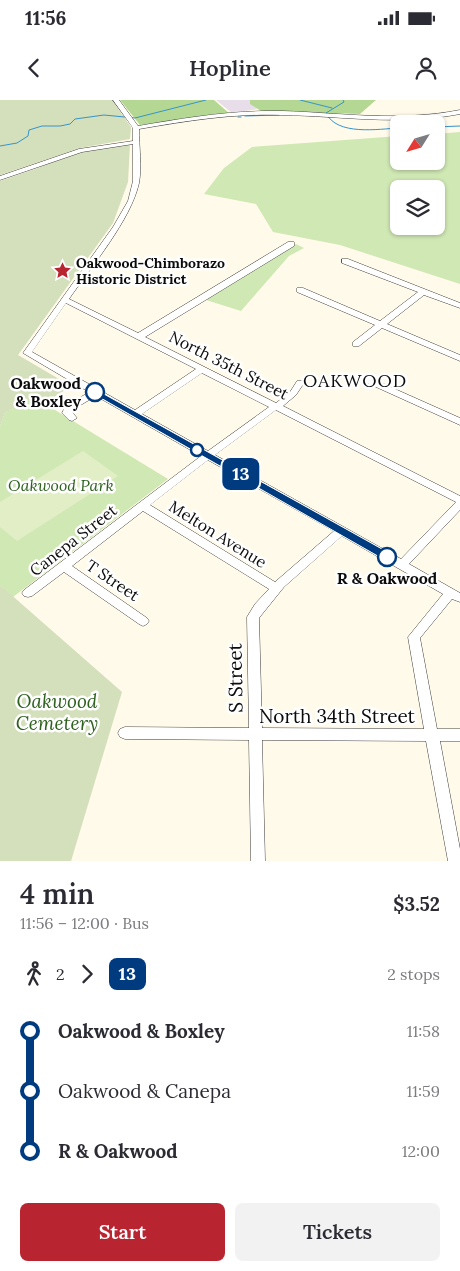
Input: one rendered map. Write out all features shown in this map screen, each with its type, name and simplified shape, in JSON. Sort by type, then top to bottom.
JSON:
[{"type":"street","points":[[116,100],[136,128],[136,181],[131,201],[116,227],[27,353],[455,596],[414,638],[455,861]]},
{"type":"street","points":[[136,128],[251,114],[314,114],[419,119],[460,112]]},
{"type":"street","points":[[0,178],[81,150],[136,142]]},
{"type":"street","points":[[138,337],[291,244]]},
{"type":"street","points":[[345,261],[460,306]]},
{"type":"street","points":[[300,290],[460,358]]},
{"type":"street","points":[[356,344],[423,292]]},
{"type":"street","name":"North 35th Street","points":[[64,299],[460,500]]},
{"type":"street","points":[[135,414],[202,369]]},
{"type":"street","points":[[368,380],[460,422]]},
{"type":"street","name":"Canepa Street","points":[[28,594],[142,505],[298,389],[300,383]]},
{"type":"street","points":[[72,418],[67,413],[68,410],[95,392]]},
{"type":"street","points":[[402,565],[460,504]]},
{"type":"street","name":"Melton Avenue","points":[[142,505],[277,589]]},
{"type":"street","name":"S Street","points":[[258,861],[253,618],[256,610],[277,589],[341,531]]},
{"type":"street","name":"T Street","points":[[64,566],[144,621]]},
{"type":"street","name":"North 34th Street","points":[[125,733],[460,735]]},
{"type":"shaded area","points":[[216,100],[250,100],[257,109],[232,113]]},
{"type":"green space","points":[[0,100],[112,100],[131,127],[130,139],[80,148],[0,175]]},
{"type":"green space","points":[[120,100],[214,100],[230,114],[140,125]]},
{"type":"green space","points":[[250,100],[376,100],[360,114],[261,111],[250,104]]},
{"type":"green space","points":[[460,132],[460,284],[340,245],[273,232],[256,204],[204,194],[224,168],[252,147],[390,137],[390,170],[445,170],[445,133]]},
{"type":"green space","points":[[130,144],[128,182],[113,223],[18,355],[71,386],[44,404],[32,397],[5,413],[0,426],[0,181],[81,150]]},
{"type":"green space","points":[[296,244],[304,248],[289,256],[241,311],[206,300]]},
{"type":"green space","name":"Oakwood Park","points":[[32,396],[168,479],[13,597],[0,585],[0,426],[5,413]]},
{"type":"green space","points":[[83,451],[118,476],[17,541],[0,527],[0,502]]},
{"type":"green space","name":"Oakwood Cemetery","points":[[0,585],[122,692],[71,861],[0,861]]},
{"type":"waterway","points":[[0,146],[17,143],[28,136],[29,130],[42,126],[60,126],[70,124],[75,119],[104,115],[135,118],[206,100]]},
{"type":"waterway","points":[[300,100],[332,108]]},
{"type":"waterway","points":[[343,100],[344,102],[326,113],[331,120],[339,125],[359,130],[390,129]]},
{"type":"waterway","points":[[245,116],[279,115]]},
{"type":"waterway","points":[[445,127],[460,126]]},
{"type":"bus line","name":"13","points":[[95,392],[387,557]]},
{"type":"place","name":"Oakwood-Chimborazo Historic District","points":[[62,271]]},
{"type":"place","name":"Oakwood & Boxley","points":[[95,392]]},
{"type":"place","name":"R & Oakwood","points":[[387,557]]},
{"type":"district","name":"OAKWOOD","points":[[355,380]]}]
